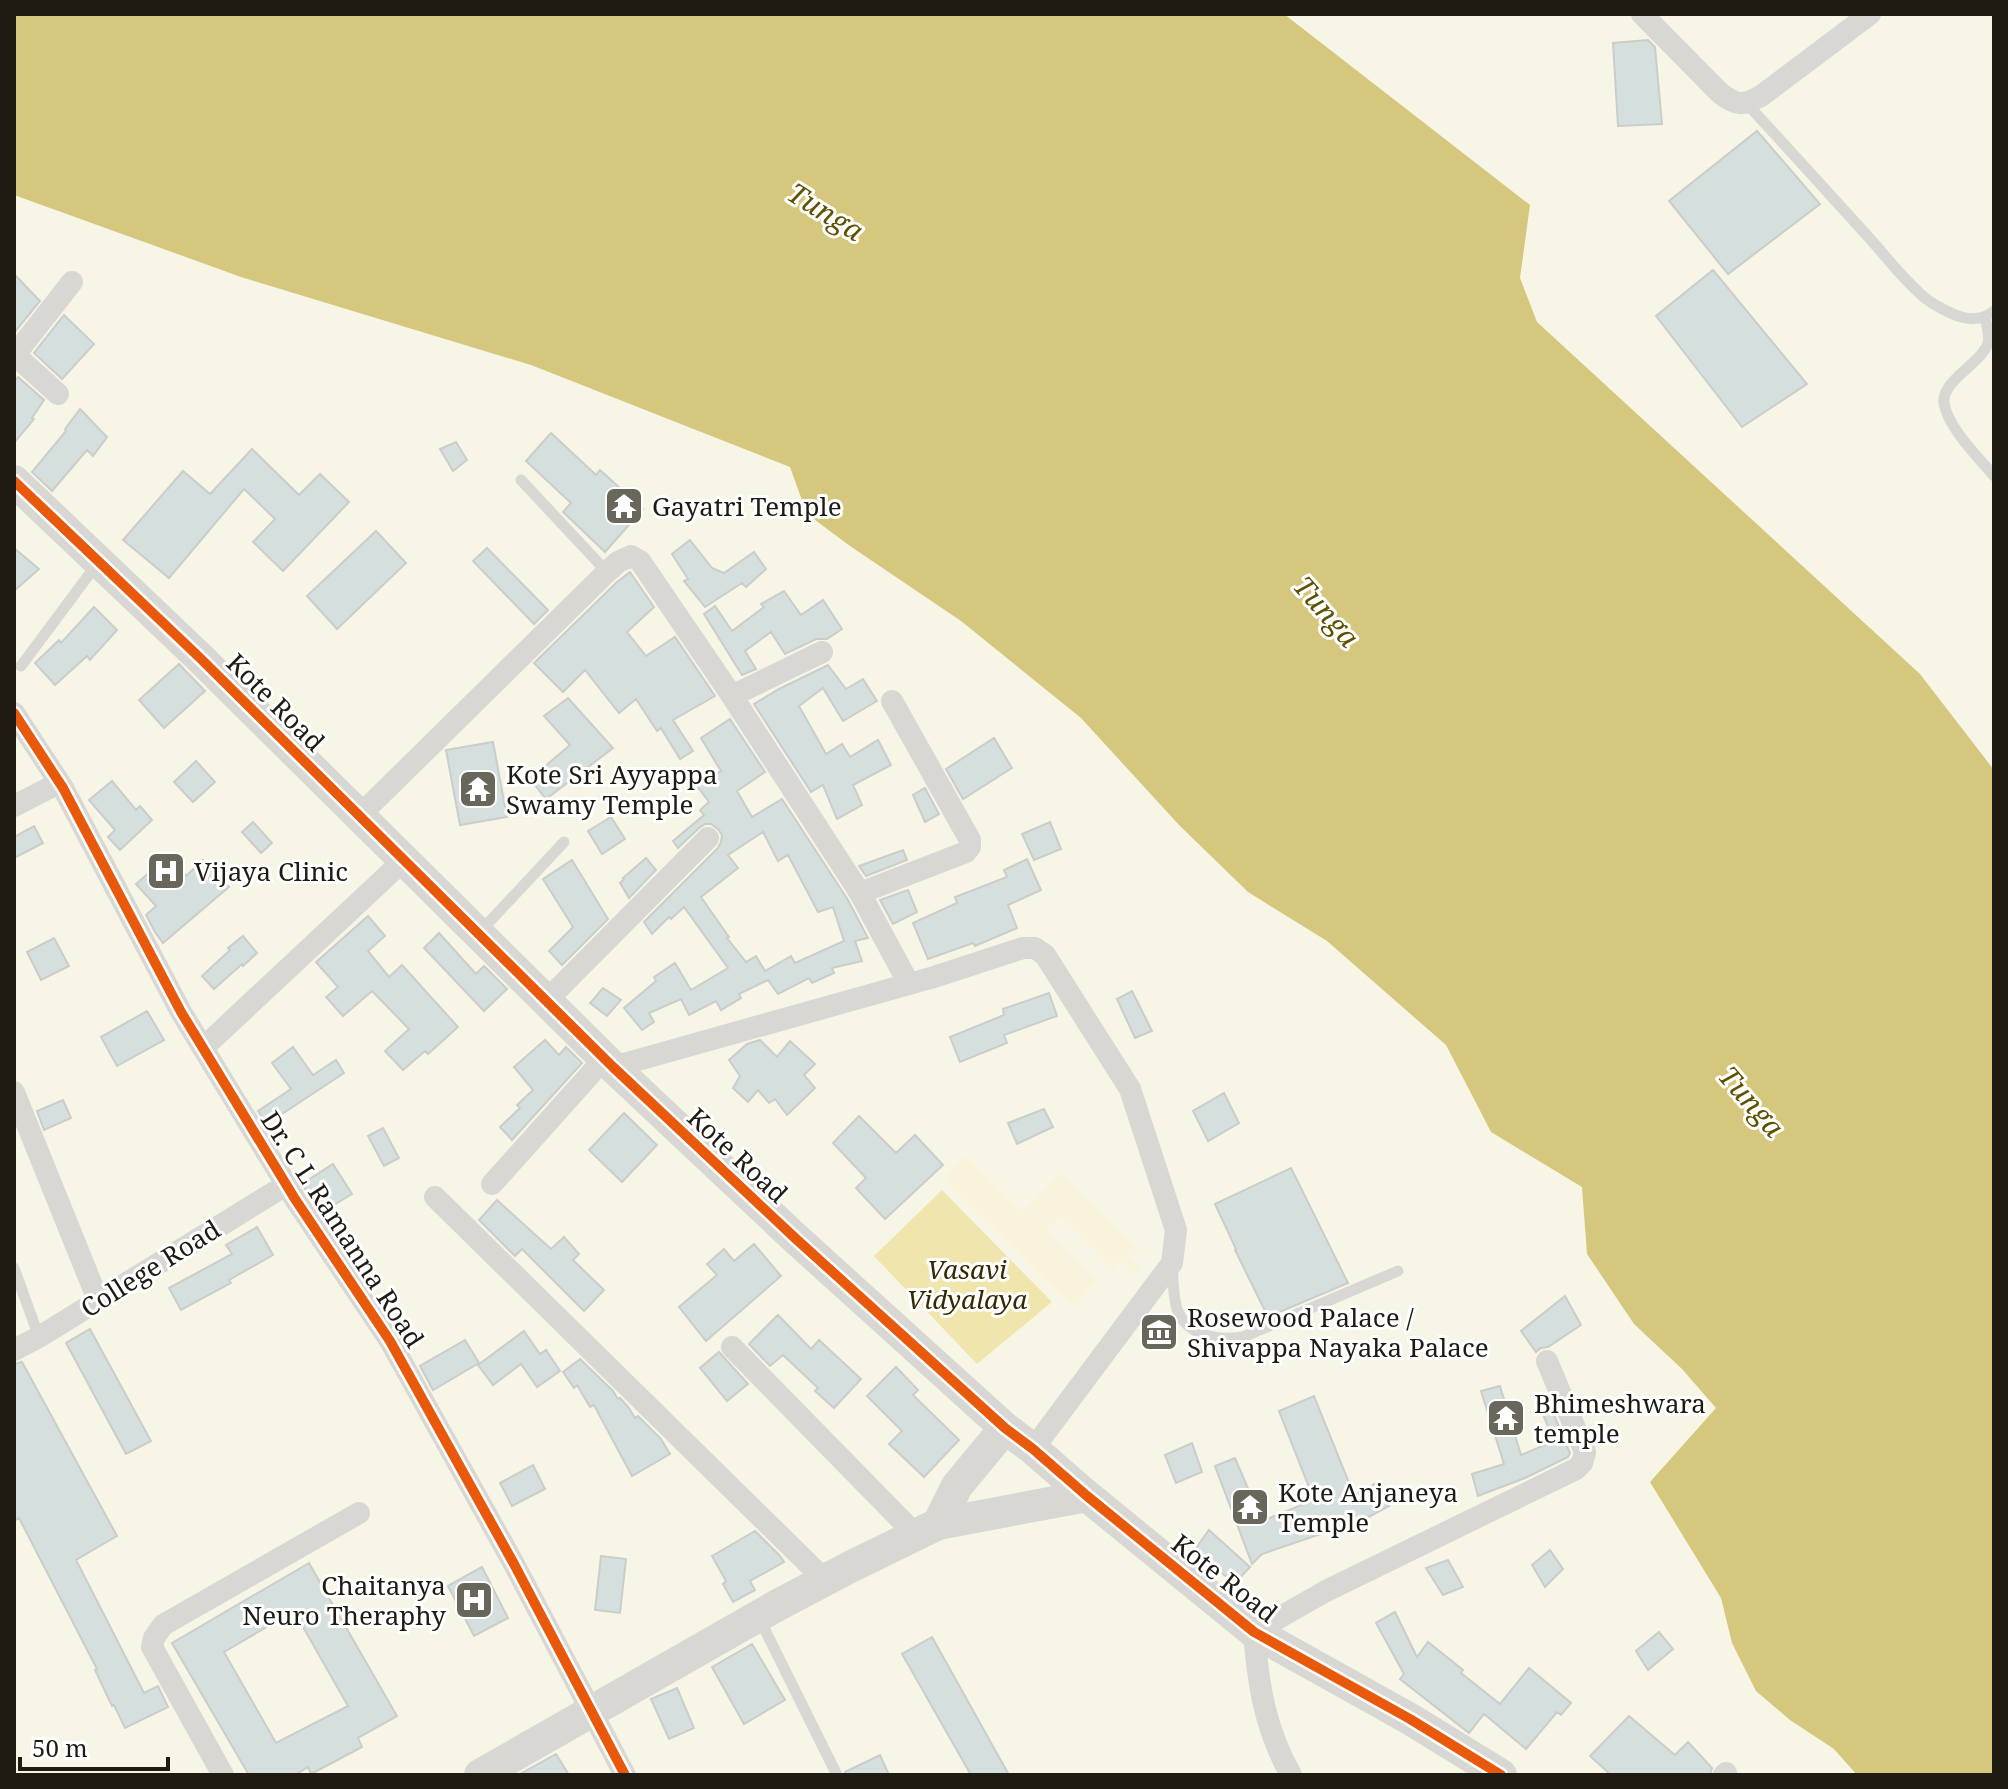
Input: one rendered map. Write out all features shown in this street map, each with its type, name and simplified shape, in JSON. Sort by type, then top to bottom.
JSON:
[{"type":"street","points":[[1642,14],[1720,93],[1735,104],[1747,104],[1761,96],[1870,14]]},
{"type":"street","points":[[58,394],[14,355],[72,282]]},
{"type":"street","name":"Kote Road","points":[[14,481],[199,657],[609,1063],[795,1238],[1005,1428],[1254,1632],[1410,1719],[1501,1775]]},
{"type":"street","points":[[359,816],[607,572],[631,556],[640,561],[732,696],[860,893],[909,984]]},
{"type":"street","points":[[732,696],[822,652]]},
{"type":"street","points":[[860,893],[966,852],[970,847],[970,840],[892,701]]},
{"type":"street","name":"Dr. C L Ramanna Road","points":[[14,713],[59,783],[181,1012],[286,1185],[390,1341],[514,1564],[625,1775]]},
{"type":"street","points":[[14,806],[59,783]]},
{"type":"street","points":[[546,1001],[708,838]]},
{"type":"street","points":[[203,1048],[404,860]]},
{"type":"street","points":[[492,1184],[609,1063],[909,984],[1023,948],[1035,948],[1045,955],[1130,1089],[1176,1230],[1172,1263],[1033,1449]]},
{"type":"street","points":[[14,1092],[98,1300]]},
{"type":"street","name":"College Road","points":[[14,1350],[286,1185]]},
{"type":"street","points":[[435,1197],[825,1580]]},
{"type":"street","points":[[732,1347],[927,1529]]},
{"type":"street","points":[[1291,1775],[1277,1750],[1258,1681],[1254,1632],[1326,1591],[1576,1469],[1582,1463],[1585,1452],[1547,1361]]},
{"type":"street","points":[[927,1529],[957,1486],[1005,1428]]},
{"type":"street","points":[[480,1775],[758,1616],[927,1529],[1087,1496]]},
{"type":"street","points":[[223,1775],[152,1647],[154,1638],[163,1625],[359,1513]]},
{"type":"lane","points":[[1747,104],[1929,301],[1971,319],[1990,314],[1988,344],[1955,381],[1944,397],[1944,404],[1963,438],[1994,476]]},
{"type":"lane","points":[[521,480],[607,572]]},
{"type":"lane","points":[[21,666],[99,562]]},
{"type":"lane","points":[[479,933],[564,842]]},
{"type":"lane","points":[[1172,1263],[1177,1309],[1187,1325],[1202,1334],[1227,1339],[1243,1337],[1398,1271]]},
{"type":"lane","points":[[14,1268],[39,1337]]},
{"type":"lane","points":[[758,1616],[837,1775]]},
{"type":"shaded area","name":"Vasavi Vidyalaya","points":[[966,1156],[1023,1212],[1061,1173],[1138,1249],[1130,1258],[1141,1268],[1135,1274],[1120,1260],[1113,1268],[1060,1216],[1046,1231],[1097,1281],[1073,1307],[943,1179]]},
{"type":"green space","name":"Vasavi Vidyalaya","points":[[942,1190],[1052,1302],[977,1364],[874,1256]]},
{"type":"water","name":"Tunga","points":[[14,14],[1284,14],[1530,205],[1520,278],[1537,322],[1920,674],[1994,770],[1994,1775],[1857,1775],[1834,1749],[1790,1720],[1756,1691],[1732,1643],[1721,1598],[1650,1482],[1716,1408],[1682,1369],[1634,1324],[1587,1254],[1582,1187],[1491,1132],[1446,1045],[1327,941],[1248,892],[1179,825],[1081,718],[961,621],[807,514],[790,467],[531,365],[241,277],[14,195]]},
{"type":"building","points":[[1648,40],[1655,47],[1662,124],[1618,126],[1613,43]]},
{"type":"building","points":[[1757,131],[1820,204],[1728,274],[1669,201]]},
{"type":"building","points":[[1713,270],[1807,384],[1742,427],[1656,316]]},
{"type":"building","points":[[14,274],[40,301],[14,333]]},
{"type":"building","points":[[64,315],[94,344],[62,379],[34,353]]},
{"type":"building","points":[[18,377],[44,400],[34,419],[14,443],[14,382]]},
{"type":"building","points":[[80,409],[107,437],[93,456],[87,450],[52,491],[32,472]]},
{"type":"building","points":[[551,433],[596,475],[600,470],[643,509],[605,552],[563,512],[571,503],[526,461]]},
{"type":"building","points":[[456,442],[467,460],[453,471],[440,449]]},
{"type":"building","points":[[252,449],[299,495],[320,474],[349,502],[283,571],[253,542],[275,519],[244,489],[169,578],[123,540],[183,471],[210,494]]},
{"type":"building","points":[[376,531],[406,563],[337,629],[307,596]]},
{"type":"building","points":[[690,540],[712,568],[724,573],[754,552],[766,569],[746,587],[742,583],[705,607],[684,581],[688,579],[672,554]]},
{"type":"building","points":[[14,548],[39,569],[14,591]]},
{"type":"building","points":[[487,548],[548,610],[534,624],[473,561]]},
{"type":"building","points":[[630,572],[654,607],[627,632],[646,656],[675,637],[715,696],[673,720],[693,751],[680,759],[661,728],[657,731],[636,699],[619,713],[585,670],[563,692],[534,663]]},
{"type":"building","points":[[784,591],[801,615],[823,600],[842,629],[827,639],[816,639],[785,654],[771,632],[745,651],[756,669],[742,675],[704,614],[715,606],[732,631],[764,607],[761,604]]},
{"type":"building","points":[[94,607],[117,630],[90,660],[87,656],[55,685],[35,663],[59,640],[61,643]]},
{"type":"building","points":[[179,664],[205,691],[164,728],[139,700]]},
{"type":"building","points":[[828,665],[846,689],[863,679],[877,701],[843,721],[823,688],[799,706],[826,754],[842,744],[850,757],[878,740],[891,765],[853,785],[862,805],[837,819],[823,785],[811,792],[754,704]]},
{"type":"building","points":[[568,698],[613,748],[546,799],[530,779],[570,745],[544,716]]},
{"type":"building","points":[[730,719],[765,772],[737,791],[752,817],[782,799],[848,900],[868,938],[855,941],[862,961],[832,968],[834,973],[812,983],[809,978],[778,994],[768,980],[739,994],[741,998],[721,1010],[716,1001],[689,1015],[681,999],[649,1013],[654,1022],[642,1030],[624,1008],[656,981],[654,977],[675,963],[691,990],[728,968],[684,907],[652,934],[644,922],[721,842],[722,835],[711,824],[699,828],[678,848],[673,841],[704,815],[700,810],[709,802],[697,786],[721,771],[701,738]],"holes":[[[763,832],[778,861],[788,855],[818,912],[833,907],[844,941],[795,963],[791,956],[765,971],[756,956],[746,962],[701,897],[738,868],[728,855]]]},
{"type":"building","points":[[994,738],[1012,768],[963,799],[946,769]]},
{"type":"building","points":[[493,742],[507,817],[460,825],[446,750]]},
{"type":"building","points":[[196,761],[215,782],[193,802],[174,782]]},
{"type":"building","points":[[112,781],[136,810],[140,806],[152,820],[120,850],[108,837],[115,830],[89,800]]},
{"type":"building","points":[[925,788],[939,814],[925,822],[913,795]]},
{"type":"building","points":[[611,817],[625,839],[602,854],[588,831]]},
{"type":"building","points":[[253,822],[272,843],[261,853],[242,832]]},
{"type":"building","points":[[1050,822],[1061,849],[1034,860],[1022,834]]},
{"type":"building","points":[[34,826],[43,843],[14,858],[14,837]]},
{"type":"building","points":[[903,850],[907,860],[866,876],[859,866]]},
{"type":"building","points":[[168,856],[186,876],[203,860],[229,887],[163,943],[146,915],[156,906],[136,884]]},
{"type":"building","points":[[646,858],[656,870],[629,898],[620,883]]},
{"type":"building","points":[[1027,859],[1041,890],[1008,905],[1017,928],[975,946],[973,943],[928,959],[913,923],[957,903],[955,897],[1007,877],[1004,870]]},
{"type":"building","points":[[572,860],[608,919],[562,965],[549,951],[573,927],[543,879]]},
{"type":"building","points":[[908,890],[917,912],[893,924],[880,900]]},
{"type":"building","points":[[368,916],[385,936],[368,951],[389,977],[402,965],[458,1027],[428,1054],[425,1051],[403,1070],[385,1051],[409,1029],[372,991],[343,1016],[326,997],[338,987],[316,962]]},
{"type":"building","points":[[439,933],[476,974],[484,966],[507,989],[484,1011],[424,948]]},
{"type":"building","points":[[243,936],[257,953],[214,989],[202,976]]},
{"type":"building","points":[[54,938],[69,966],[41,980],[27,952]]},
{"type":"building","points":[[603,988],[621,1000],[607,1016],[590,1003]]},
{"type":"building","points":[[1132,991],[1152,1031],[1135,1038],[1117,999]]},
{"type":"building","points":[[1049,993],[1057,1016],[1004,1035],[1007,1043],[960,1062],[950,1037],[1004,1015],[1003,1009]]},
{"type":"building","points":[[147,1011],[164,1040],[117,1066],[101,1037]]},
{"type":"building","points":[[545,1040],[559,1055],[566,1047],[582,1063],[512,1140],[500,1127],[533,1090],[514,1067]]},
{"type":"building","points":[[760,1040],[777,1057],[790,1041],[815,1064],[804,1075],[815,1088],[787,1115],[775,1099],[769,1103],[758,1090],[748,1102],[733,1088],[740,1076],[729,1060],[747,1044]]},
{"type":"building","points":[[293,1047],[313,1075],[336,1060],[344,1073],[267,1124],[258,1111],[291,1089],[272,1063]]},
{"type":"building","points":[[1224,1093],[1239,1123],[1208,1141],[1193,1111]]},
{"type":"building","points":[[63,1100],[71,1118],[44,1130],[37,1111]]},
{"type":"building","points":[[1044,1109],[1053,1127],[1017,1144],[1008,1123]]},
{"type":"building","points":[[624,1113],[657,1145],[622,1182],[589,1150]]},
{"type":"building","points":[[859,1116],[896,1153],[915,1135],[943,1165],[885,1219],[856,1188],[866,1178],[833,1143]]},
{"type":"building","points":[[383,1128],[399,1158],[384,1166],[368,1136]]},
{"type":"building","points":[[333,1164],[352,1194],[321,1213],[302,1184]]},
{"type":"building","points":[[1291,1168],[1348,1283],[1268,1317],[1215,1204]]},
{"type":"building","points":[[497,1200],[551,1249],[564,1237],[579,1254],[573,1260],[604,1290],[584,1311],[522,1249],[515,1256],[479,1220]]},
{"type":"building","points":[[257,1227],[273,1255],[229,1280],[231,1283],[181,1310],[169,1288],[232,1254],[226,1245]]},
{"type":"building","points":[[754,1244],[781,1276],[706,1341],[679,1307],[717,1275],[707,1264],[724,1249],[734,1261]]},
{"type":"building","points":[[1565,1296],[1581,1325],[1536,1352],[1521,1331]]},
{"type":"building","points":[[778,1315],[811,1349],[819,1340],[861,1379],[834,1408],[783,1355],[770,1366],[749,1344]]},
{"type":"building","points":[[90,1329],[151,1441],[126,1454],[66,1343]]},
{"type":"building","points":[[524,1331],[540,1354],[546,1350],[560,1371],[537,1387],[521,1364],[493,1385],[478,1365]]},
{"type":"building","points":[[465,1340],[479,1363],[433,1390],[420,1366]]},
{"type":"building","points":[[719,1352],[748,1384],[727,1401],[700,1368]]},
{"type":"building","points":[[580,1359],[620,1398],[635,1418],[638,1416],[661,1439],[670,1454],[632,1476],[594,1405],[590,1407],[577,1385],[574,1388],[563,1372]]},
{"type":"building","points":[[22,1362],[117,1536],[76,1560],[144,1693],[158,1686],[168,1707],[125,1728],[19,1518],[14,1521],[14,1364]]},
{"type":"building","points":[[896,1367],[918,1390],[913,1395],[959,1440],[924,1477],[889,1444],[902,1431],[867,1396]]},
{"type":"building","points":[[1500,1386],[1521,1455],[1554,1441],[1538,1402],[1547,1398],[1570,1453],[1568,1457],[1525,1478],[1478,1496],[1472,1474],[1504,1464],[1481,1391]]},
{"type":"building","points":[[1314,1396],[1354,1495],[1376,1483],[1389,1506],[1346,1529],[1344,1526],[1262,1554],[1252,1564],[1215,1466],[1235,1458],[1262,1521],[1314,1500],[1279,1411]]},
{"type":"building","points":[[1192,1443],[1202,1472],[1176,1483],[1165,1455]]},
{"type":"building","points":[[533,1465],[545,1489],[512,1506],[500,1483]]},
{"type":"building","points":[[1209,1530],[1250,1567],[1235,1583],[1193,1552]]},
{"type":"building","points":[[755,1531],[784,1562],[750,1581],[755,1590],[733,1602],[712,1556]]},
{"type":"building","points":[[1550,1550],[1563,1569],[1545,1587],[1532,1565]]},
{"type":"building","points":[[601,1556],[626,1559],[620,1613],[595,1610]]},
{"type":"building","points":[[1448,1560],[1463,1587],[1443,1595],[1426,1568]]},
{"type":"building","points":[[309,1563],[397,1716],[358,1738],[362,1747],[311,1774],[308,1767],[295,1775],[249,1775],[172,1643]],"holes":[[[294,1611],[348,1706],[276,1743],[224,1652]]]},
{"type":"building","points":[[482,1567],[508,1618],[474,1636],[448,1586]]},
{"type":"building","points":[[1395,1612],[1417,1657],[1428,1642],[1500,1704],[1529,1668],[1571,1703],[1561,1715],[1557,1712],[1526,1749],[1484,1714],[1469,1733],[1400,1679],[1404,1674],[1376,1623]]},
{"type":"building","points":[[1659,1632],[1673,1649],[1648,1670],[1636,1651]]},
{"type":"building","points":[[932,1637],[1009,1775],[971,1775],[902,1654]]},
{"type":"building","points":[[752,1644],[785,1700],[744,1724],[712,1667]]},
{"type":"building","points":[[677,1688],[694,1728],[669,1739],[651,1699]]},
{"type":"building","points":[[1629,1716],[1675,1755],[1688,1742],[1712,1768],[1710,1775],[1611,1775],[1590,1756]]},
{"type":"building","points":[[556,1754],[569,1775],[522,1773]]},
{"type":"building","points":[[880,1755],[889,1775],[845,1775],[845,1772]]},
{"type":"cycle path","points":[[14,481],[199,657],[613,1067],[795,1238],[1005,1428],[1254,1632],[1410,1719],[1501,1775]]},
{"type":"cycle path","points":[[14,713],[63,788],[181,1012],[295,1199],[390,1341],[514,1564],[625,1775]]},
{"type":"place","name":"Gayatri Temple","points":[[624,506]]},
{"type":"place","name":"Kote Sri Ayyappa Swamy Temple","points":[[478,789]]},
{"type":"place","name":"Vijaya Clinic","points":[[166,871]]},
{"type":"place","name":"Rosewood Palace / Shivappa Nayaka Palace","points":[[1159,1332]]},
{"type":"place","name":"Bhimeshwara temple","points":[[1506,1418]]},
{"type":"place","name":"Kote Anjaneya Temple","points":[[1250,1507]]},
{"type":"place","name":"Chaitanya Neuro Theraphy","points":[[474,1600]]}]
